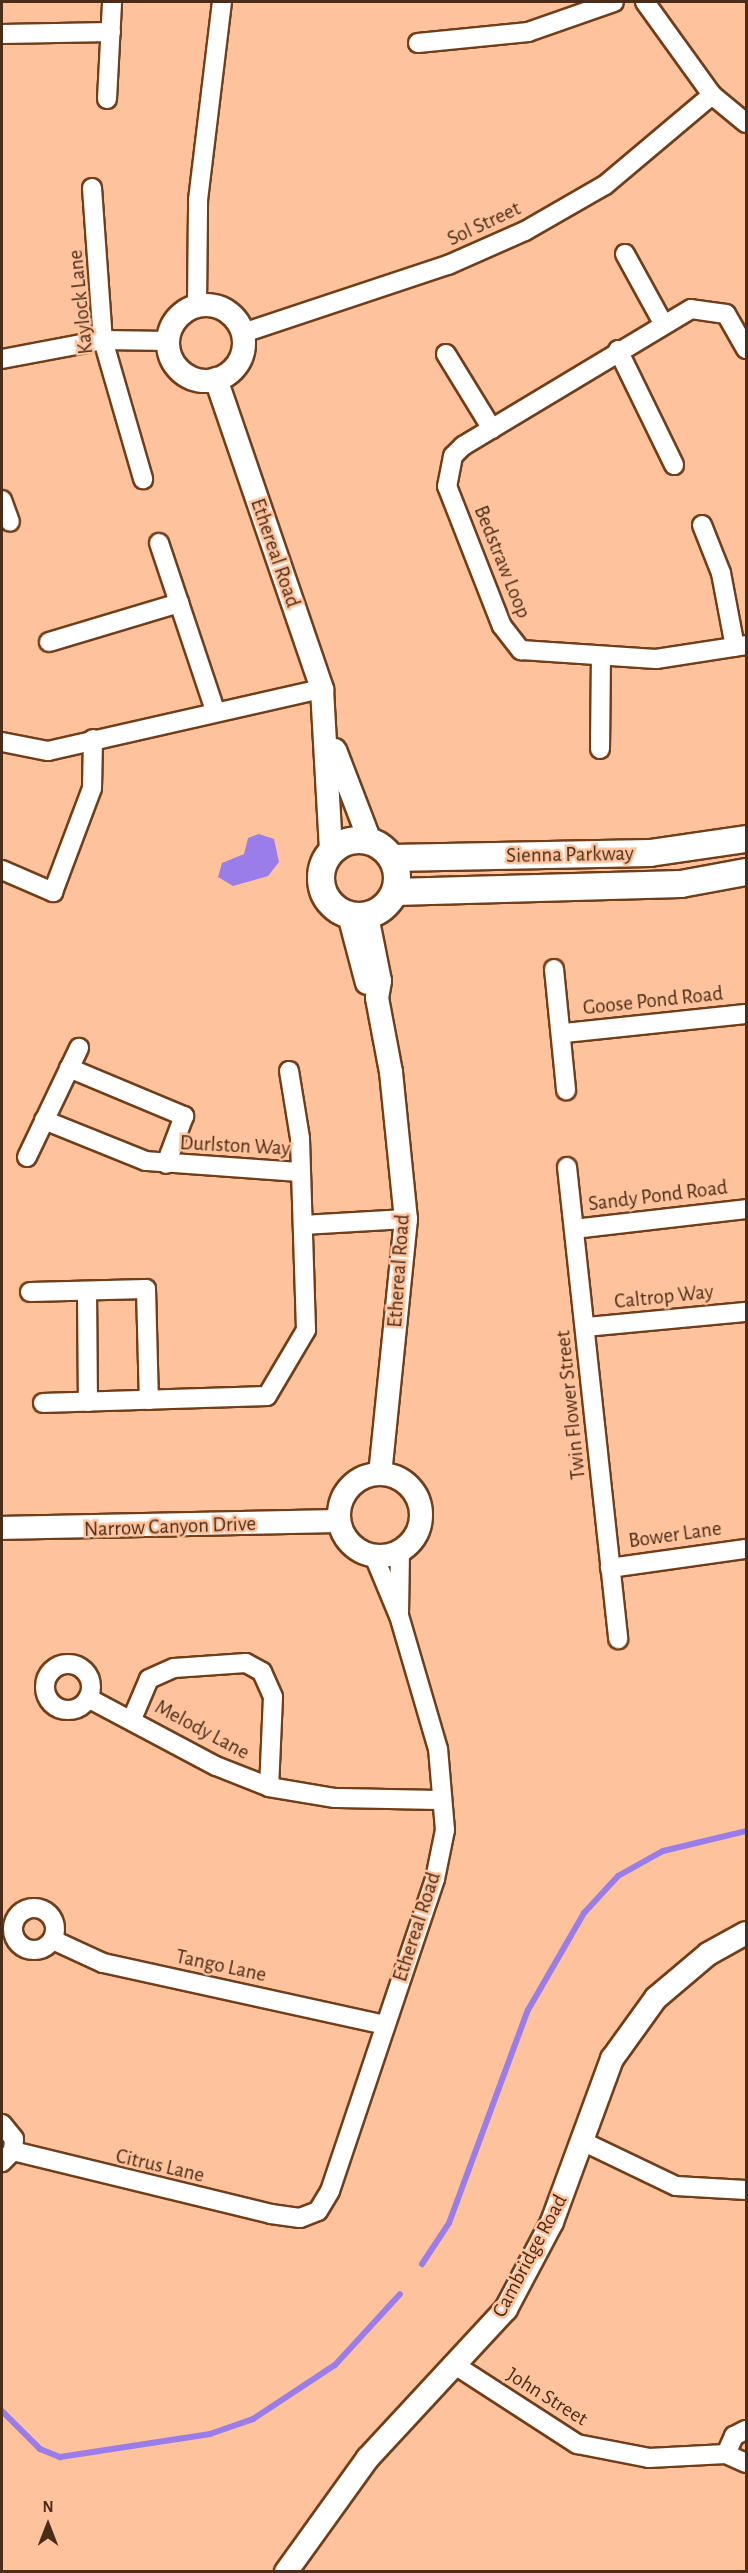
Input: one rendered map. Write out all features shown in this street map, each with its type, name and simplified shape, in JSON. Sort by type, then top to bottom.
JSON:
[{"type":"main road","name":"Sienna Parkway","points":[[392,858],[650,853],[747,838]]},
{"type":"main road","points":[[331,851],[349,841],[370,841],[392,858],[395,892],[384,907],[358,915]]},
{"type":"main road","name":"Ethereal Road","points":[[331,851],[320,874],[321,888],[330,904],[358,915]]},
{"type":"main road","name":"Sienna Parkway","points":[[395,892],[681,884],[747,873]]},
{"type":"street","points":[[107,99],[112,2]]},
{"type":"street","points":[[197,304],[198,200],[222,2]]},
{"type":"street","points":[[418,43],[528,32],[614,2]]},
{"type":"street","points":[[645,2],[712,94],[747,123]]},
{"type":"street","points":[[2,34],[111,32]]},
{"type":"street","name":"Sol Street","points":[[243,333],[448,265],[525,231],[605,185],[712,94]]},
{"type":"street","name":"Kaylock Lane","points":[[92,188],[104,340],[143,479]]},
{"type":"street","points":[[625,254],[663,323]]},
{"type":"street","points":[[197,304],[230,313],[243,333],[236,366],[216,379],[182,372],[169,340],[177,319],[197,304]]},
{"type":"street","name":"Bedstraw Loop","points":[[702,525],[721,573],[741,646],[677,657],[601,658],[521,650],[502,626],[447,486],[453,456],[618,350],[691,309],[710,308],[726,314],[747,349]]},
{"type":"street","points":[[2,359],[104,340],[169,340]]},
{"type":"street","points":[[618,350],[674,465]]},
{"type":"street","points":[[446,354],[492,429]]},
{"type":"street","name":"Ethereal Road","points":[[216,379],[322,689],[327,728],[331,851]]},
{"type":"street","points":[[2,500],[10,522]]},
{"type":"street","points":[[159,543],[215,710]]},
{"type":"street","points":[[49,642],[179,603]]},
{"type":"street","points":[[600,749],[601,658]]},
{"type":"street","points":[[2,742],[48,751],[215,710],[322,689]]},
{"type":"street","name":"Ethereal Road","points":[[327,728],[370,841]]},
{"type":"street","points":[[2,870],[53,891],[92,788],[93,739]]},
{"type":"street","name":"Ethereal Road","points":[[358,915],[367,985],[376,998],[391,1072],[405,1219],[380,1473]]},
{"type":"street","points":[[554,969],[564,1033],[566,1090]]},
{"type":"street","name":"Goose Pond Road","points":[[564,1033],[747,1014]]},
{"type":"street","points":[[27,1157],[78,1048]]},
{"type":"street","name":"Durlston Way","points":[[69,1068],[184,1116],[166,1164]]},
{"type":"street","points":[[43,1403],[267,1396],[306,1330],[301,1172],[289,1071]]},
{"type":"street","name":"Durlston Way","points":[[44,1120],[146,1161],[301,1172]]},
{"type":"street","name":"Twin Flower Street","points":[[567,1167],[618,1639]]},
{"type":"street","name":"Sandy Pond Road","points":[[574,1228],[747,1209]]},
{"type":"street","points":[[303,1225],[405,1219]]},
{"type":"street","points":[[30,1292],[146,1289],[149,1400]]},
{"type":"street","points":[[87,1291],[88,1402]]},
{"type":"street","name":"Caltrop Way","points":[[585,1328],[747,1312]]},
{"type":"street","points":[[380,1473],[404,1480],[419,1500],[421,1524],[400,1551],[374,1556],[350,1543],[339,1521],[348,1487],[380,1473]]},
{"type":"street","name":"Narrow Canyon Drive","points":[[2,1528],[339,1521]]},
{"type":"street","name":"Bower Lane","points":[[610,1568],[747,1549]]},
{"type":"street","name":"Ethereal Road","points":[[399,1616],[400,1551]]},
{"type":"street","name":"Ethereal Road","points":[[300,2218],[318,2211],[330,2192],[384,2025],[435,1879],[445,1830],[438,1749],[399,1616],[374,1556]]},
{"type":"street","points":[[132,1719],[149,1679],[174,1668],[246,1663],[262,1672],[273,1697],[269,1787]]},
{"type":"street","name":"Melody Lane","points":[[88,1698],[132,1719],[216,1766],[269,1787],[336,1798],[442,1800]]},
{"type":"street","name":"Cambridge Road","points":[[286,2571],[368,2458],[458,2367],[506,2309],[552,2222],[584,2142],[612,2060],[656,1998],[708,1954],[747,1933]]},
{"type":"street","name":"Tango Lane","points":[[53,1940],[103,1963],[384,2025]]},
{"type":"street","name":"Citrus Lane","points":[[2,2124],[14,2139],[7,2157],[151,2189],[300,2218]]},
{"type":"street","points":[[584,2142],[676,2186],[747,2190]]},
{"type":"street","name":"John Street","points":[[458,2367],[577,2445],[649,2458],[726,2454],[747,2463]]},
{"type":"street","points":[[726,2454],[734,2436],[747,2430]]},
{"type":"shaded area","points":[[259,834],[274,839],[279,862],[268,876],[233,886],[218,877],[222,863],[244,854],[248,838]]},
{"type":"waterway","points":[[422,2264],[449,2223],[528,2010],[584,1913],[618,1876],[663,1851],[746,1831]]},
{"type":"waterway","points":[[2,2411],[40,2449],[60,2457],[210,2434],[253,2419],[335,2365],[400,2294]]}]
